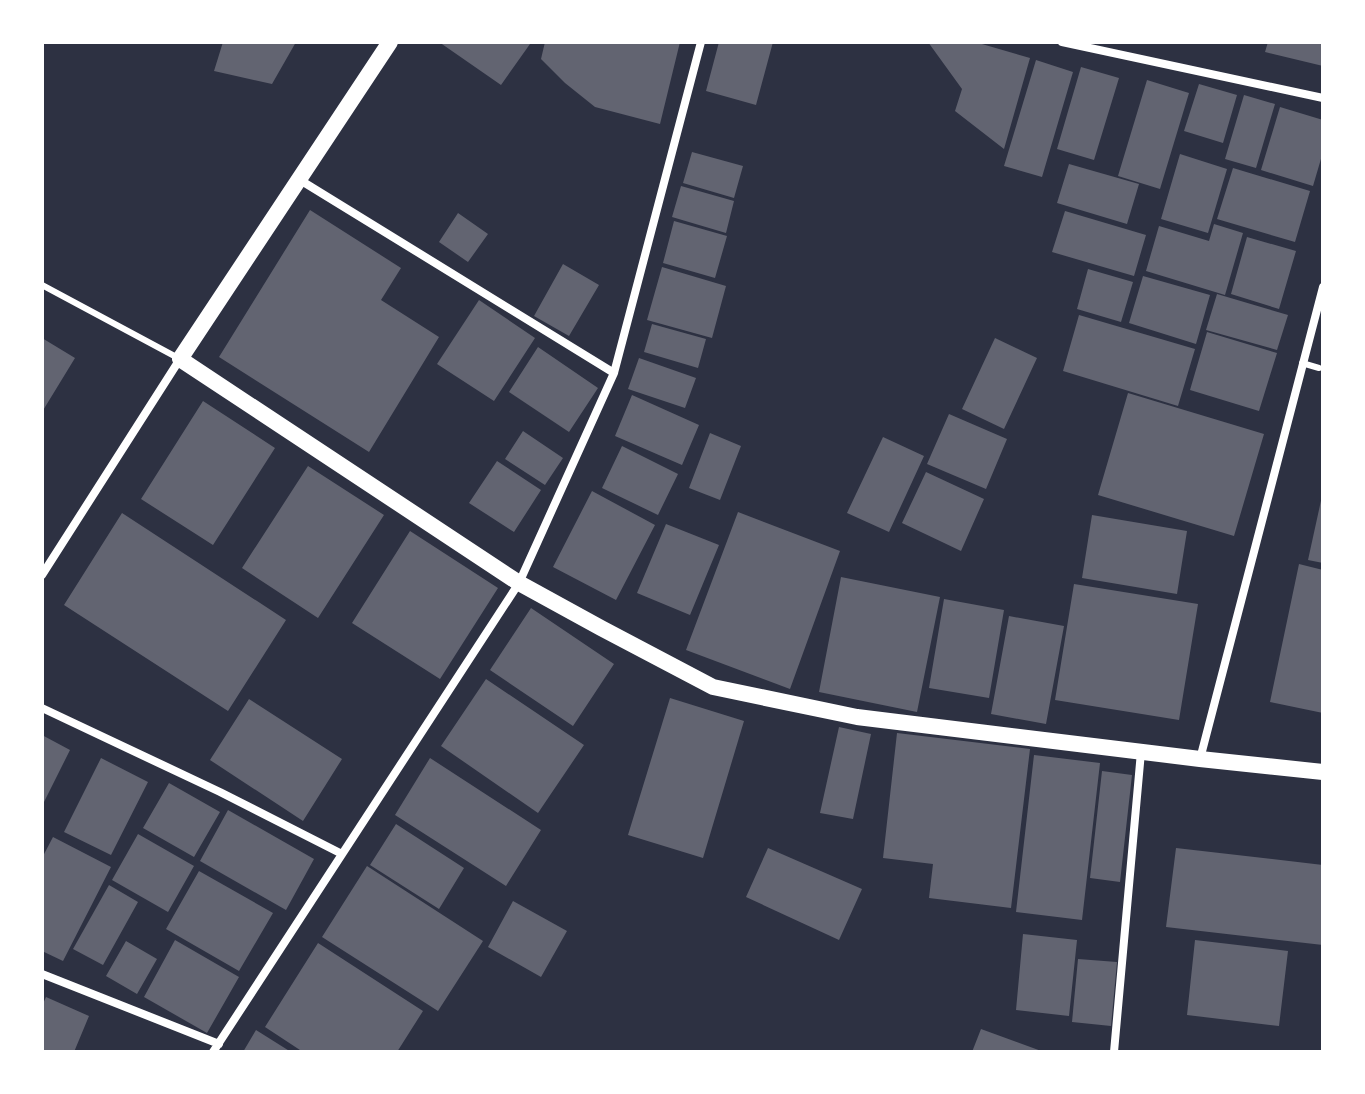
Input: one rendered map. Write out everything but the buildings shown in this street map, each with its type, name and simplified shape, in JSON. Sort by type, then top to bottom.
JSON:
[{"type":"main road","points":[[390,42],[180,359],[519,583],[713,687],[857,717],[1323,772]]},
{"type":"street","points":[[42,974],[216,1048],[519,583],[614,373],[701,42]]},
{"type":"street","points":[[1062,42],[1323,98]]},
{"type":"street","points":[[300,180],[614,373]]},
{"type":"street","points":[[1200,759],[1323,287]]},
{"type":"street","points":[[42,575],[180,359]]},
{"type":"street","points":[[42,708],[193,778],[342,854]]},
{"type":"street","points":[[1114,1052],[1142,751]]},
{"type":"lane","points":[[42,285],[180,359]]},
{"type":"lane","points":[[1302,363],[1319,368]]}]
